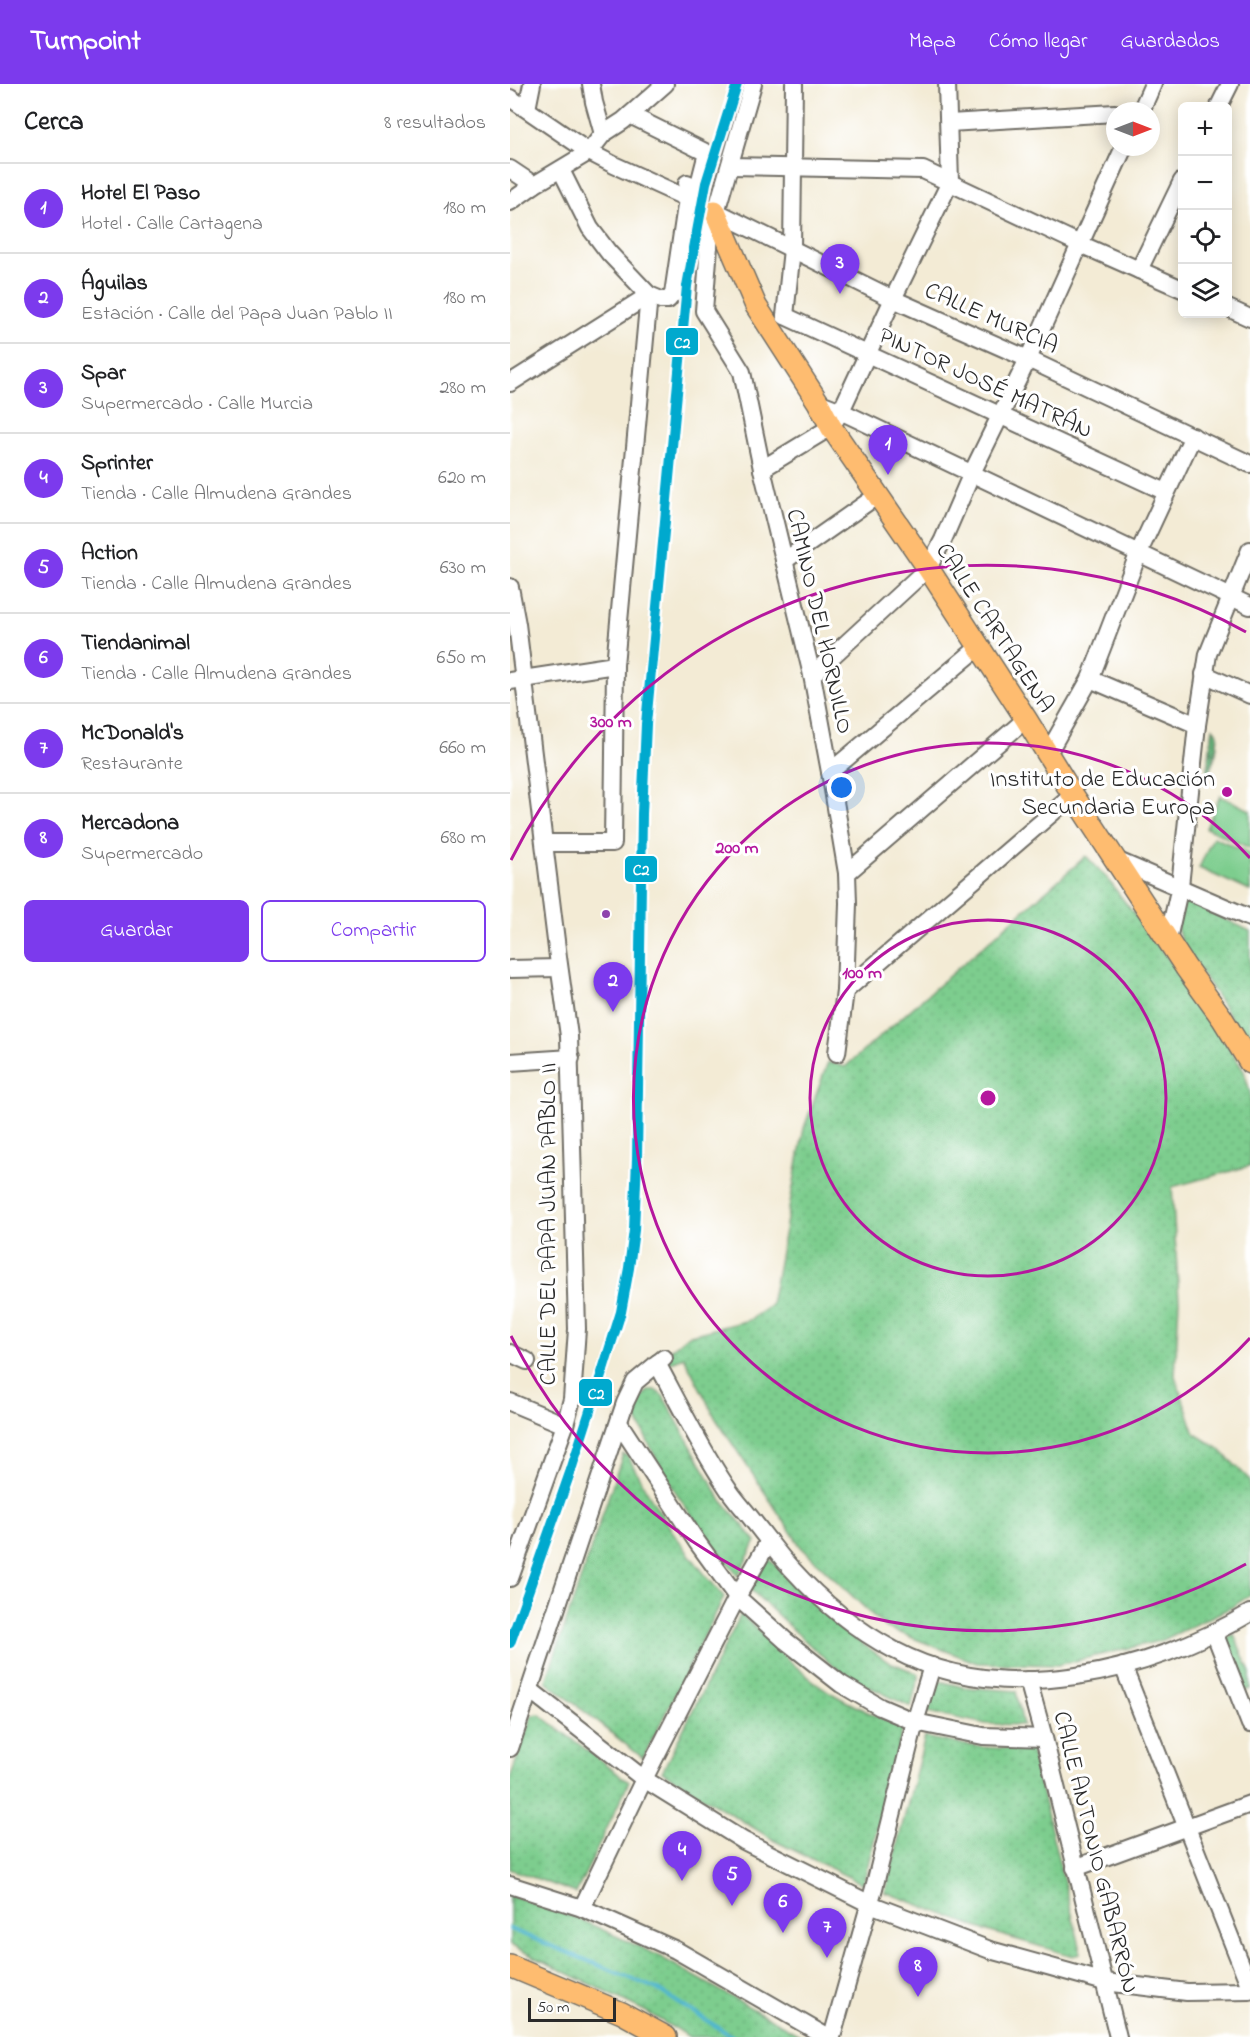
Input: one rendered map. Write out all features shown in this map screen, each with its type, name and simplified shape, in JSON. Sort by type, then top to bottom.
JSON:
[{"type":"main road","name":"CALLE CARTAGENA","points":[[715,211],[756,306],[776,318],[818,402],[836,419],[878,495],[1048,753],[1072,795],[1250,1063]]},
{"type":"main road","points":[[510,1966],[622,2013],[666,2037]]},
{"type":"street","points":[[527,109],[532,84]]},
{"type":"street","points":[[591,84],[603,134]]},
{"type":"street","points":[[510,202],[534,184],[590,153],[603,134],[627,118],[665,84]]},
{"type":"street","name":"CAMINO DEL HORNILLO","points":[[753,84],[710,233],[704,311],[742,372],[762,470],[812,675],[830,772],[847,873],[849,928],[845,962],[845,991],[837,1053]]},
{"type":"street","points":[[776,318],[792,249],[794,84]]},
{"type":"street","points":[[762,470],[836,419],[950,182],[947,84]]},
{"type":"street","points":[[1145,102],[1153,84]]},
{"type":"street","points":[[1221,102],[1230,84]]},
{"type":"street","name":"CALLE MURCIA","points":[[510,98],[590,153],[687,191],[715,211],[893,299],[1028,359],[1250,464]]},
{"type":"street","points":[[949,123],[1106,114]]},
{"type":"street","points":[[561,170],[590,228],[609,253],[649,295],[668,300],[673,294],[687,191],[698,188],[707,153],[627,118]]},
{"type":"street","points":[[812,675],[928,568],[1028,359],[1120,156]]},
{"type":"street","points":[[730,166],[923,170],[1178,287]]},
{"type":"street","points":[[510,169],[534,184]]},
{"type":"street","points":[[1139,270],[1178,189]]},
{"type":"street","points":[[510,383],[649,295]]},
{"type":"street","points":[[544,843],[613,843],[615,665],[649,295]]},
{"type":"street","points":[[1232,310],[1250,318]]},
{"type":"street","name":"PINTOR JOSÉ MATRÁN","points":[[776,318],[867,353],[1166,492]]},
{"type":"street","points":[[836,419],[972,473],[1250,606]]},
{"type":"street","points":[[1048,753],[1090,679],[1139,552],[1193,436]]},
{"type":"street","points":[[784,561],[878,495]]},
{"type":"street","points":[[1168,939],[1180,886],[1197,725],[1208,654],[1250,550]]},
{"type":"street","name":"CALLE DEL PAPA JUAN PABLO II","points":[[510,587],[517,624],[516,680],[544,843],[559,968],[567,1012],[571,1058],[577,1329],[572,1399],[565,1425],[516,1547],[510,1578]]},
{"type":"street","points":[[830,772],[979,647]]},
{"type":"street","points":[[516,680],[615,665]]},
{"type":"street","points":[[1204,674],[1250,695]]},
{"type":"street","points":[[1090,679],[1197,725]]},
{"type":"street","points":[[847,873],[1026,719]]},
{"type":"street","points":[[845,991],[1072,795]]},
{"type":"street","points":[[1116,860],[1250,918]]},
{"type":"street","points":[[510,969],[559,968]]},
{"type":"street","points":[[510,1062],[571,1058]]},
{"type":"street","points":[[510,1353],[527,1361]]},
{"type":"street","points":[[510,1748],[619,1423],[635,1382],[661,1360],[726,1487],[792,1569],[864,1632],[895,1650],[932,1666],[964,1675],[1002,1679],[1077,1677],[1123,1666],[1174,1649],[1250,1613]]},
{"type":"street","points":[[510,1402],[565,1425]]},
{"type":"street","points":[[619,1423],[697,1542],[737,1597],[786,1641],[841,1684],[880,1707],[915,1722],[983,1736],[1044,1738]]},
{"type":"street","points":[[582,1908],[644,1779],[737,1597],[769,1541]]},
{"type":"street","points":[[1214,1632],[1250,1724]]},
{"type":"street","points":[[510,1884],[582,1908],[676,1950],[827,2037],[870,1904],[915,1722],[932,1666]]},
{"type":"street","points":[[530,1690],[644,1779],[744,1841],[870,1904],[990,1950],[1105,1982],[1187,1992],[1250,1989],[1123,1666]]},
{"type":"street","name":"CALLE ANTONIO GABARRÓN","points":[[1028,1680],[1118,2037]]},
{"type":"street","points":[[1075,1868],[1250,1804]]},
{"type":"green space","points":[[1213,728],[1218,734],[1216,753],[1208,776],[1206,776]]},
{"type":"green space","points":[[1220,796],[1250,810],[1250,848],[1206,828]]},
{"type":"green space","points":[[1213,837],[1250,853],[1250,891],[1199,868]]},
{"type":"green space","points":[[1086,856],[1106,877],[1195,994],[1244,1071],[1250,1092],[1250,1166],[1172,1187],[1179,1301],[1175,1376],[1195,1434],[1218,1448],[1250,1480],[1250,1595],[1232,1607],[1163,1640],[1058,1665],[977,1663],[885,1627],[801,1547],[716,1419],[684,1357],[641,1374],[687,1336],[749,1320],[771,1305],[804,1128],[828,1062],[845,1067]]},
{"type":"green space","points":[[1185,900],[1250,931],[1250,1047],[1182,943],[1177,928]]},
{"type":"green space","points":[[651,1390],[663,1396],[720,1498],[756,1541],[738,1576],[685,1507],[658,1462],[635,1415],[643,1397]]},
{"type":"green space","points":[[623,1454],[628,1456],[648,1494],[672,1530],[724,1597],[643,1758],[546,1681]]},
{"type":"green space","points":[[767,1557],[834,1624],[887,1661],[919,1674],[911,1707],[847,1676],[816,1651],[751,1590]]},
{"type":"green space","points":[[741,1614],[816,1683],[846,1702],[903,1728],[863,1884],[777,1842],[662,1772]]},
{"type":"green space","points":[[1234,1634],[1250,1673],[1250,1689],[1239,1693],[1219,1641]]},
{"type":"green space","points":[[936,1680],[963,1687],[1016,1691],[1023,1725],[986,1724],[927,1712]]},
{"type":"green space","points":[[539,1714],[629,1782],[576,1893],[510,1869],[510,1779],[532,1715]]},
{"type":"green space","points":[[925,1737],[978,1746],[1031,1749],[1080,1953],[1073,1956],[984,1930],[885,1892]]},
{"type":"green space","points":[[510,1895],[577,1918],[657,1955],[803,2037],[689,2037],[645,2011],[510,1945]]},
{"type":"waterway","points":[[510,1929],[657,1989],[733,2037]]},
{"type":"transit line","name":"C2","points":[[510,1643],[595,1395],[621,1312],[629,1268],[634,1230],[637,1159],[642,814],[646,724],[687,286],[706,183],[737,84]]},
{"type":"place","name":"Spar","points":[[840,294]]},
{"type":"place","name":"Hotel El Paso","points":[[888,475]]},
{"type":"place","name":"Instituto de Educación Secundaria Europa","points":[[1227,792]]},
{"type":"place","name":"Águilas","points":[[613,1012]]},
{"type":"place","name":"Sprinter","points":[[682,1881]]},
{"type":"place","name":"Action","points":[[732,1906]]},
{"type":"place","name":"Tiendanimal","points":[[783,1933]]},
{"type":"place","name":"McDonald's","points":[[827,1958]]},
{"type":"place","name":"Mercadona","points":[[918,1997]]}]
